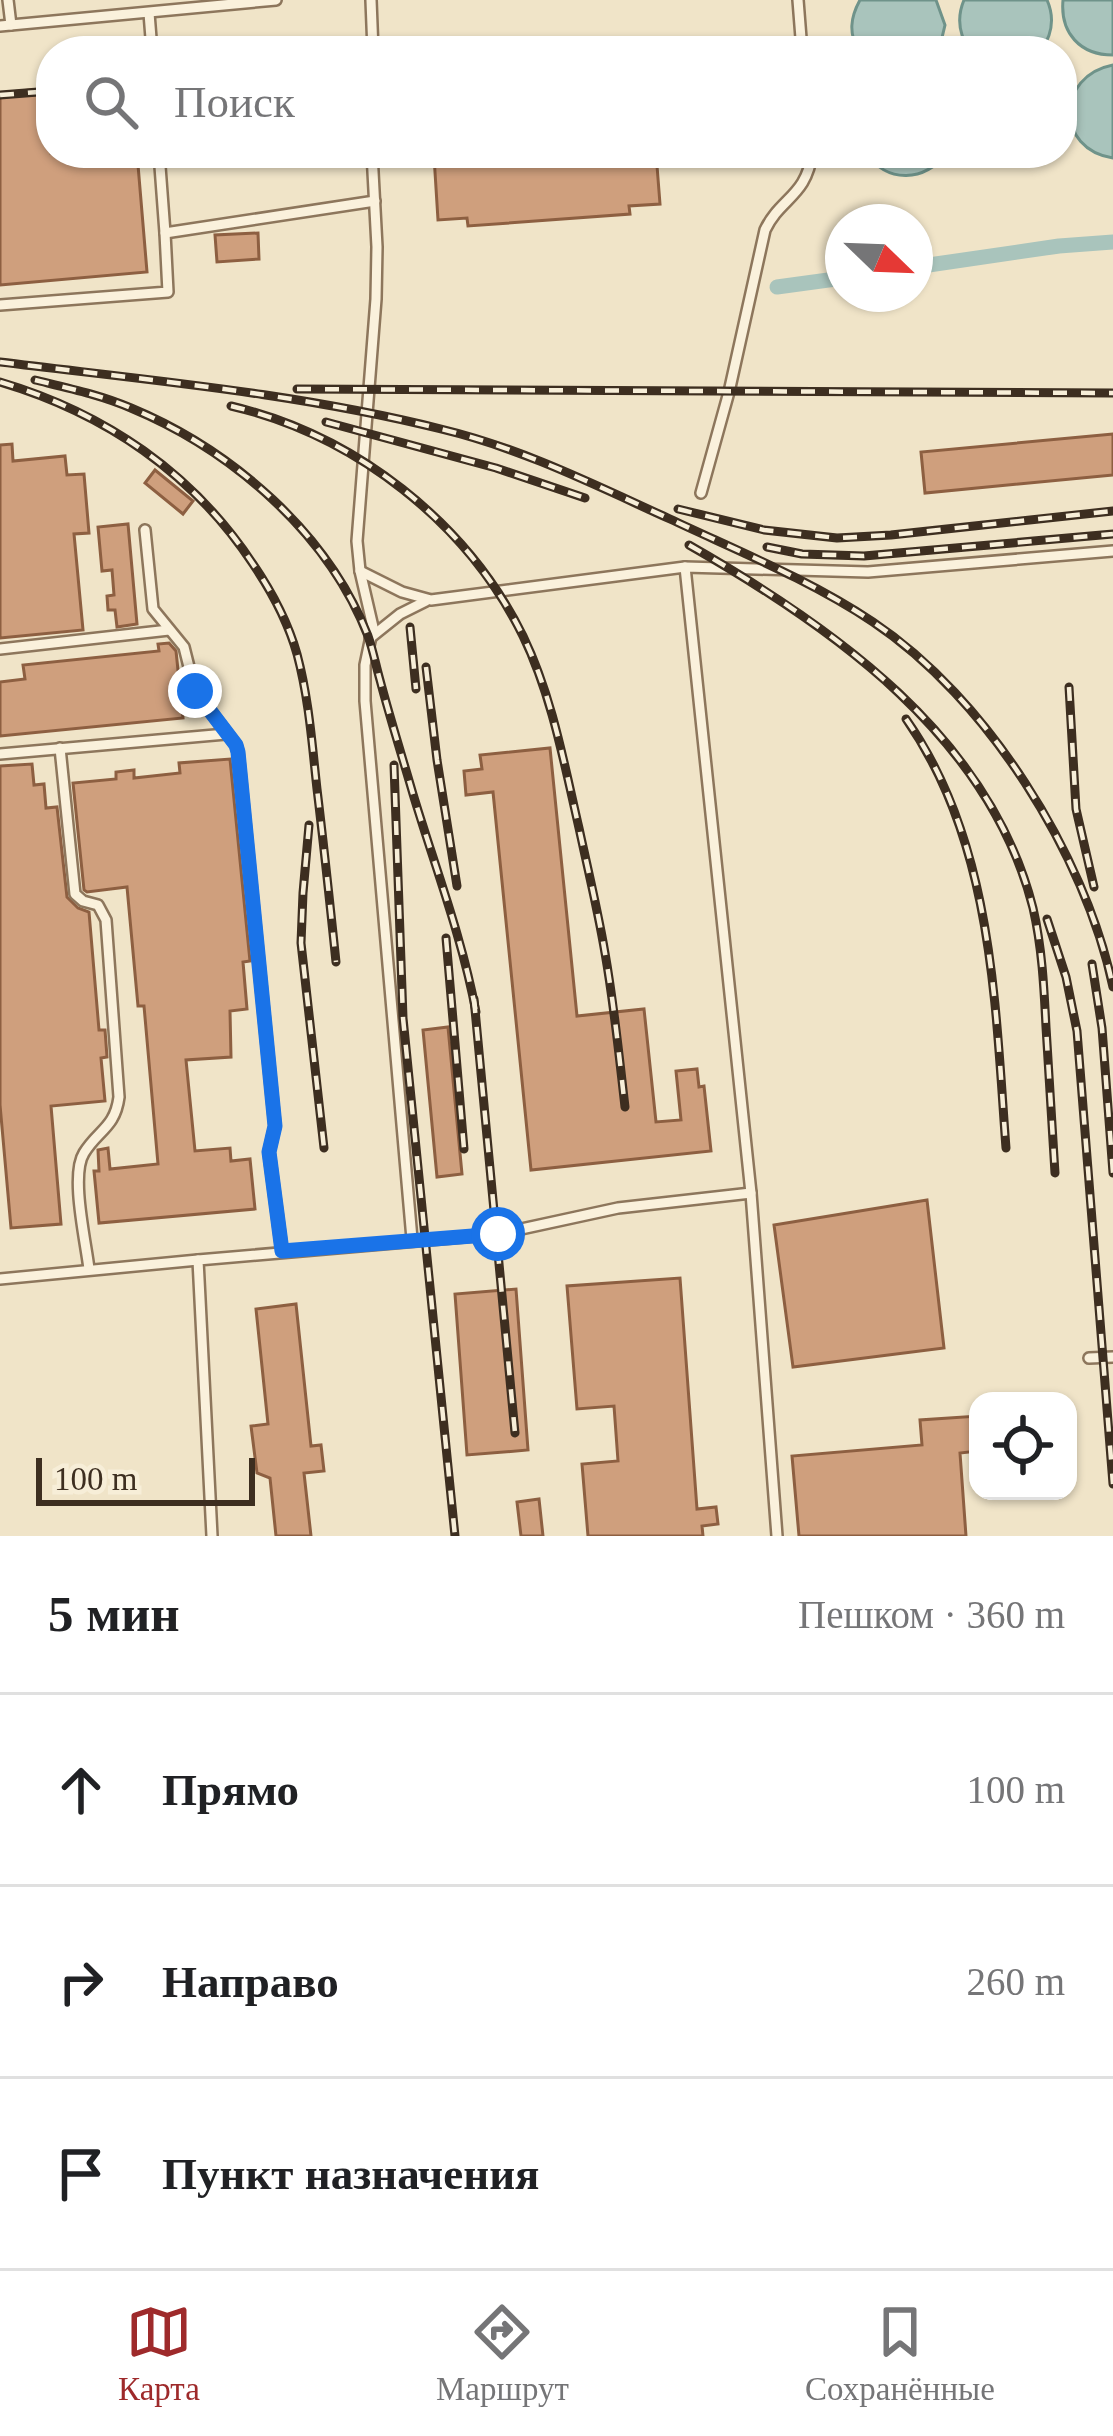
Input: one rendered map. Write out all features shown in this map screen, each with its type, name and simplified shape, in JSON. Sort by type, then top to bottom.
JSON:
[{"type":"lane","points":[[8,0],[5,26],[276,0]]},
{"type":"lane","points":[[371,0],[372,36]]},
{"type":"lane","points":[[798,0],[801,36]]},
{"type":"lane","points":[[149,13],[151,36]]},
{"type":"lane","points":[[0,305],[168,292],[160,168]]},
{"type":"lane","points":[[373,168],[376,299],[357,541],[372,619],[365,701],[412,1239]]},
{"type":"lane","points":[[701,493],[765,230],[775,213],[800,191],[809,168]]},
{"type":"lane","points":[[165,233],[375,201]]},
{"type":"lane","points":[[145,530],[153,609],[187,654],[195,691],[238,752],[275,1126],[269,1152],[282,1251]]},
{"type":"lane","points":[[369,639],[400,614],[431,599],[685,567],[868,572],[1113,551]]},
{"type":"lane","points":[[685,567],[751,1193],[777,1536]]},
{"type":"lane","points":[[360,571],[402,592],[431,599]]},
{"type":"lane","points":[[0,649],[170,630]]},
{"type":"lane","points":[[0,754],[226,734]]},
{"type":"lane","points":[[60,748],[75,894],[98,905],[106,920],[119,1097],[109,1126],[80,1160],[88,1269]]},
{"type":"lane","points":[[0,1279],[498,1234],[617,1208],[751,1193]]},
{"type":"lane","points":[[198,1260],[212,1536]]},
{"type":"lane","points":[[1089,1358],[1113,1358]]},
{"type":"water","points":[[860,0],[936,0],[945,25],[942,36],[853,36]]},
{"type":"water","points":[[964,0],[1047,0],[1052,20],[1049,36],[962,36]]},
{"type":"water","points":[[1063,0],[1113,0],[1113,55],[1077,42],[1063,12]]},
{"type":"water","points":[[1113,65],[1113,158],[1094,152],[1077,135],[1077,90],[1094,72]]},
{"type":"water","points":[[882,168],[931,168],[906,176]]},
{"type":"building","points":[[36,89],[36,168],[138,168],[147,272],[0,285],[0,93]]},
{"type":"building","points":[[435,168],[657,168],[660,204],[629,206],[630,214],[468,226],[467,218],[438,220]]},
{"type":"building","points":[[258,233],[259,259],[217,262],[215,235]]},
{"type":"building","points":[[1113,434],[1113,475],[925,493],[921,452]]},
{"type":"building","points":[[12,444],[13,461],[65,456],[67,475],[84,474],[89,533],[74,534],[83,630],[0,638],[0,445]]},
{"type":"building","points":[[155,470],[193,501],[183,514],[145,483]]},
{"type":"building","points":[[128,524],[137,624],[117,627],[115,610],[108,610],[107,596],[114,595],[112,570],[102,571],[98,527]]},
{"type":"building","points":[[169,643],[176,651],[183,718],[0,736],[0,682],[25,679],[23,665],[159,651],[158,644]]},
{"type":"building","points":[[550,748],[577,1016],[644,1009],[656,1122],[681,1120],[676,1071],[697,1069],[699,1087],[704,1086],[711,1151],[531,1170],[493,792],[466,795],[464,771],[482,769],[480,755]]},
{"type":"building","points":[[230,759],[250,961],[243,962],[247,1009],[230,1011],[231,1057],[186,1060],[195,1151],[230,1148],[231,1161],[250,1159],[255,1209],[99,1223],[94,1171],[99,1171],[98,1150],[108,1148],[110,1169],[158,1164],[144,1006],[138,1006],[127,887],[84,890],[73,783],[116,779],[116,772],[134,770],[134,778],[180,773],[179,763]]},
{"type":"building","points":[[32,764],[34,785],[44,784],[46,808],[57,807],[67,897],[89,912],[99,1030],[105,1030],[107,1057],[101,1058],[105,1101],[51,1106],[61,1224],[11,1228],[0,1105],[0,766]]},
{"type":"building","points":[[448,1027],[462,1174],[437,1177],[423,1030]]},
{"type":"building","points":[[927,1200],[944,1348],[793,1367],[774,1225]]},
{"type":"building","points":[[680,1278],[697,1509],[716,1507],[718,1524],[702,1526],[703,1536],[588,1536],[582,1464],[618,1461],[614,1406],[577,1409],[567,1286]]},
{"type":"building","points":[[516,1289],[528,1450],[467,1455],[455,1294]]},
{"type":"building","points":[[296,1304],[311,1446],[321,1445],[324,1471],[304,1473],[311,1536],[276,1536],[270,1478],[257,1473],[251,1426],[268,1424],[256,1309]]},
{"type":"building","points":[[969,1417],[969,1452],[960,1453],[966,1536],[799,1536],[792,1456],[922,1445],[920,1420]]},
{"type":"building","points":[[539,1499],[543,1536],[521,1536],[517,1502]]},
{"type":"waterway","points":[[933,264],[1113,242]]},
{"type":"waterway","points":[[777,287],[825,280]]},
{"type":"railway","points":[[0,95],[36,92]]},
{"type":"railway","points":[[0,362],[277,397],[471,437],[586,481],[824,593],[915,654],[992,736],[1055,833],[1080,885],[1113,987]]},
{"type":"railway","points":[[35,380],[120,403],[205,447],[272,499],[328,563],[370,641],[476,1012]]},
{"type":"railway","points":[[0,382],[75,411],[143,451],[203,502],[267,585],[289,630],[304,688],[336,962]]},
{"type":"railway","points":[[297,389],[1113,393]]},
{"type":"railway","points":[[231,406],[321,438],[402,489],[471,556],[523,636],[556,730],[593,890],[625,1107]]},
{"type":"railway","points":[[326,422],[496,468],[585,498]]},
{"type":"railway","points":[[678,509],[764,530],[837,538],[1113,511]]},
{"type":"railway","points":[[767,547],[802,554],[864,556],[1113,534]]},
{"type":"railway","points":[[689,545],[850,651],[943,740],[981,791],[1012,847],[1036,923],[1055,1173]]},
{"type":"railway","points":[[410,627],[416,689]]},
{"type":"railway","points":[[426,667],[457,886]]},
{"type":"railway","points":[[1069,687],[1076,809],[1094,887]]},
{"type":"railway","points":[[906,719],[935,767],[973,871],[992,981],[1006,1148]]},
{"type":"railway","points":[[394,765],[403,1018],[455,1536]]},
{"type":"railway","points":[[309,825],[301,943],[324,1148]]},
{"type":"railway","points":[[1047,919],[1077,1031],[1113,1484]]},
{"type":"railway","points":[[446,938],[464,1149]]},
{"type":"railway","points":[[1092,964],[1113,1173]]},
{"type":"railway","points":[[474,999],[515,1433]]},
{"type":"route","points":[[195,691],[238,752],[275,1126],[269,1152],[282,1251],[498,1234]]}]
